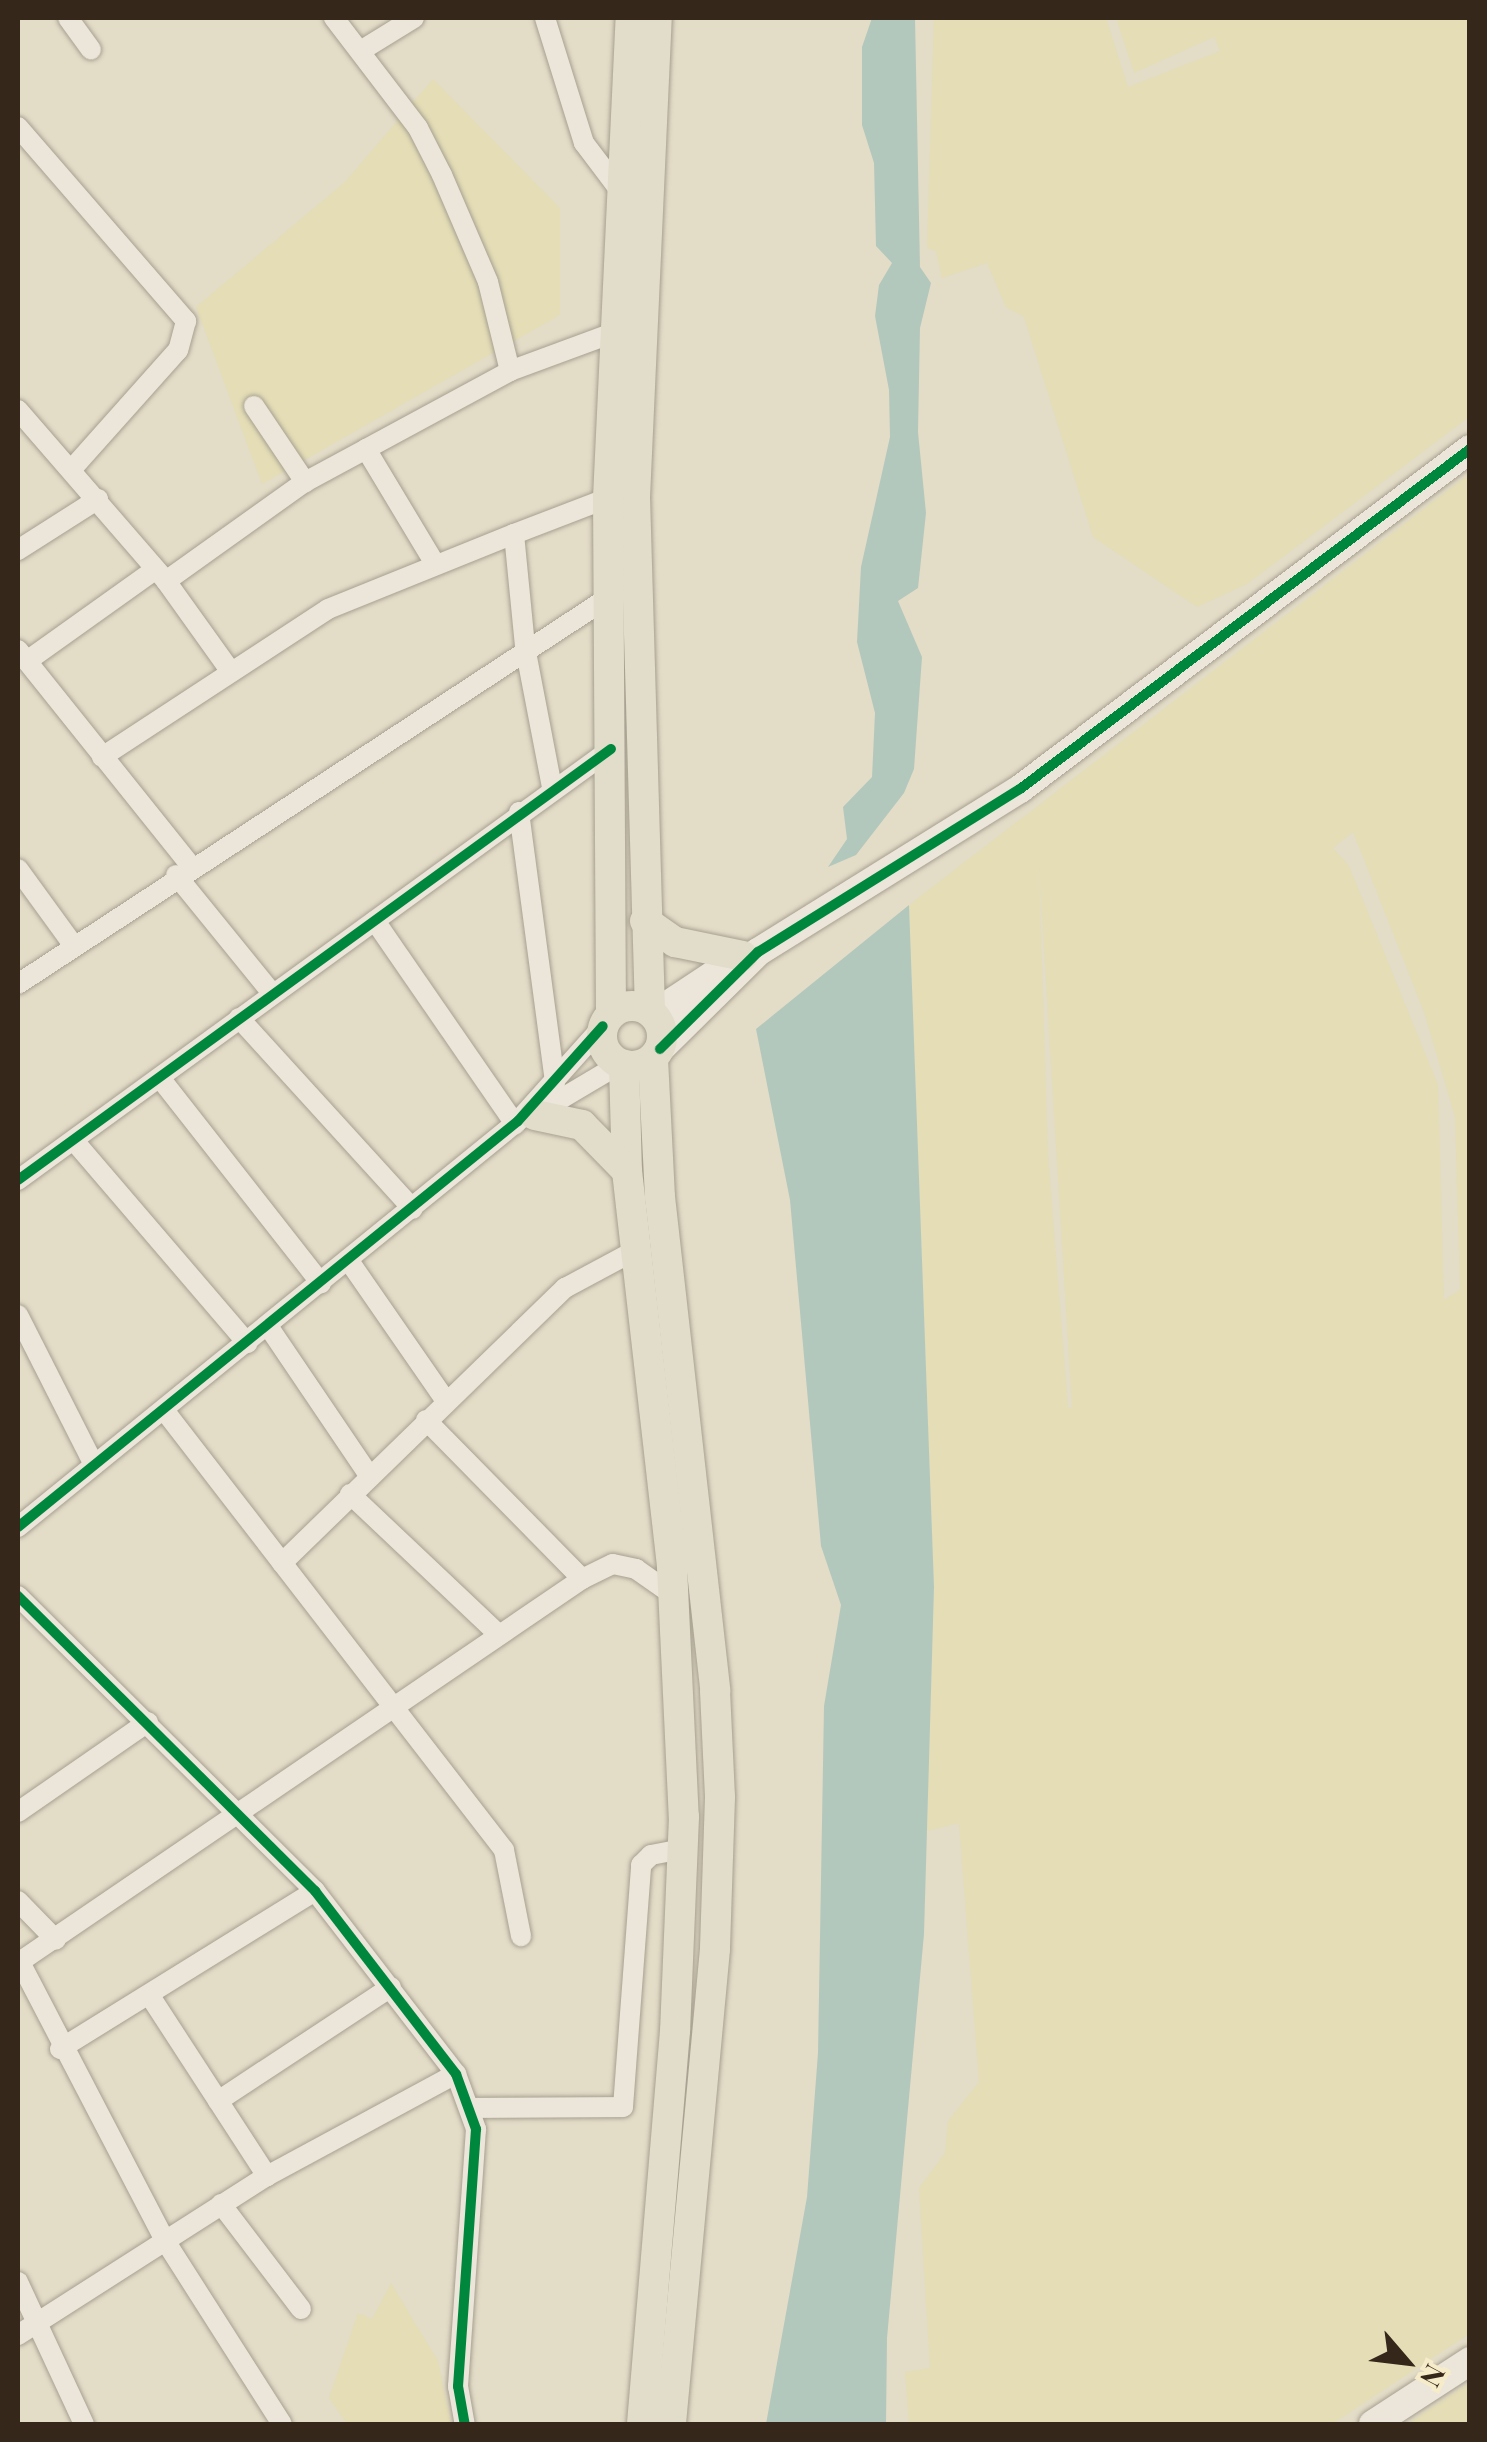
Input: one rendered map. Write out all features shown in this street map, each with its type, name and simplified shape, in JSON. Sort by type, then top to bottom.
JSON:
[{"type":"main road","points":[[631,18],[608,498],[612,749],[607,1020],[603,1047],[639,1059]]},
{"type":"main road","points":[[642,2424],[683,1849],[673,1595],[627,1171],[639,1059],[662,1028],[652,1013],[646,922],[634,497],[657,18]]},
{"type":"main road","points":[[646,922],[675,942],[751,954]]},
{"type":"main road","points":[[607,1020],[630,1006],[652,1013]]},
{"type":"main road","points":[[639,1059],[660,1197],[713,1673],[720,1796],[715,1949],[671,2424]]},
{"type":"main road","points":[[522,1120],[582,1125],[627,1171]]},
{"type":"street","points":[[68,18],[91,50]]},
{"type":"street","points":[[334,18],[418,128],[442,175],[488,282],[510,370]]},
{"type":"street","points":[[362,50],[414,18]]},
{"type":"street","points":[[545,18],[584,142],[621,192]]},
{"type":"street","points":[[18,127],[186,322],[178,350],[72,469]]},
{"type":"street","points":[[272,993],[102,757],[22,656],[366,448],[510,370],[613,333]]},
{"type":"street","points":[[254,406],[304,482]]},
{"type":"street","points":[[18,410],[161,575],[229,668]]},
{"type":"street","points":[[366,448],[434,562]]},
{"type":"street","points":[[652,1013],[1020,789],[1470,449]]},
{"type":"street","points":[[102,757],[229,668],[328,609],[434,562],[608,498]]},
{"type":"street","points":[[18,550],[98,499]]},
{"type":"street","points":[[514,534],[525,647],[552,787]]},
{"type":"street","points":[[18,984],[184,870],[525,647],[609,597]]},
{"type":"street","points":[[18,1180],[76,1142],[552,787],[612,749]]},
{"type":"street","points":[[519,812],[555,1083]]},
{"type":"street","points":[[18,869],[74,946]]},
{"type":"street","points":[[375,921],[522,1120]]},
{"type":"street","points":[[522,1120],[639,1059],[751,954]]},
{"type":"street","points":[[239,1018],[413,1209]]},
{"type":"street","points":[[18,1527],[522,1120],[607,1020]]},
{"type":"street","points":[[160,1078],[322,1283]]},
{"type":"street","points":[[76,1142],[246,1343]]},
{"type":"street","points":[[282,1562],[565,1288],[636,1250]]},
{"type":"street","points":[[349,1260],[446,1401]]},
{"type":"street","points":[[18,1314],[94,1465]]},
{"type":"street","points":[[268,1326],[369,1475]]},
{"type":"street","points":[[164,1410],[504,1850],[521,1936]]},
{"type":"street","points":[[426,1420],[582,1579]]},
{"type":"street","points":[[350,1494],[500,1635]]},
{"type":"street","points":[[282,2424],[164,2239],[60,2049],[19,1963],[242,1816],[582,1579],[613,1564],[636,1569],[673,1595]]},
{"type":"street","points":[[18,1596],[314,1892],[456,2074],[473,2108],[475,2219],[458,2386],[465,2424]]},
{"type":"street","points":[[18,1812],[148,1722]]},
{"type":"street","points":[[473,2108],[622,2107],[628,2095],[642,1865],[651,1855],[683,1849]]},
{"type":"street","points":[[60,2049],[314,1892]]},
{"type":"street","points":[[18,1900],[56,1940]]},
{"type":"street","points":[[218,2101],[391,1987]]},
{"type":"street","points":[[150,1996],[267,2176]]},
{"type":"street","points":[[18,2335],[267,2176],[456,2074]]},
{"type":"street","points":[[221,2204],[301,2309]]},
{"type":"street","points":[[18,2282],[84,2424]]},
{"type":"street","points":[[1373,2424],[1470,2361]]},
{"type":"shaded area","points":[[872,18],[915,18],[920,267],[931,283],[920,328],[918,432],[926,513],[918,588],[898,601],[922,657],[914,769],[904,793],[856,855],[828,867],[847,839],[843,807],[872,777],[875,713],[857,642],[861,567],[890,437],[889,390],[875,316],[879,285],[892,263],[876,246],[874,163],[862,125],[862,47]]},
{"type":"shaded area","points":[[934,18],[1106,18],[1128,87],[1220,51],[1214,37],[1134,73],[1116,18],[1469,18],[1469,417],[1247,584],[1197,607],[1093,537],[1024,317],[1006,307],[987,263],[942,278],[936,251],[927,248]]},
{"type":"shaded area","points":[[433,79],[560,208],[560,315],[262,484],[196,307],[345,182]]},
{"type":"shaded area","points":[[1469,474],[1469,2334],[1332,2424],[909,2424],[905,2372],[930,2368],[919,2188],[945,2153],[948,2121],[979,2082],[959,1823],[927,1831],[934,1587],[909,905]],"holes":[[[1353,832],[1424,1012],[1455,1117],[1460,1290],[1444,1300],[1438,1085],[1349,866],[1333,848]],[[1039,867],[1072,1407],[1068,1408],[1048,1155]]]},
{"type":"shaded area","points":[[909,905],[934,1587],[924,1934],[887,2338],[886,2424],[766,2424],[807,2197],[818,2053],[824,1706],[841,1605],[821,1546],[790,1200],[756,1029]]},
{"type":"shaded area","points":[[391,2283],[438,2361],[451,2424],[347,2424],[329,2398],[358,2313],[372,2319]]},
{"type":"shaded area","points":[[1469,2383],[1469,2424],[1407,2424]]},
{"type":"cycle path","points":[[660,1049],[758,952],[1020,789],[1470,449]]},
{"type":"cycle path","points":[[18,1180],[611,749]]},
{"type":"cycle path","points":[[18,1527],[518,1121],[603,1026]]},
{"type":"cycle path","points":[[18,1596],[315,1891],[456,2074],[476,2129],[458,2386],[465,2424]]}]
